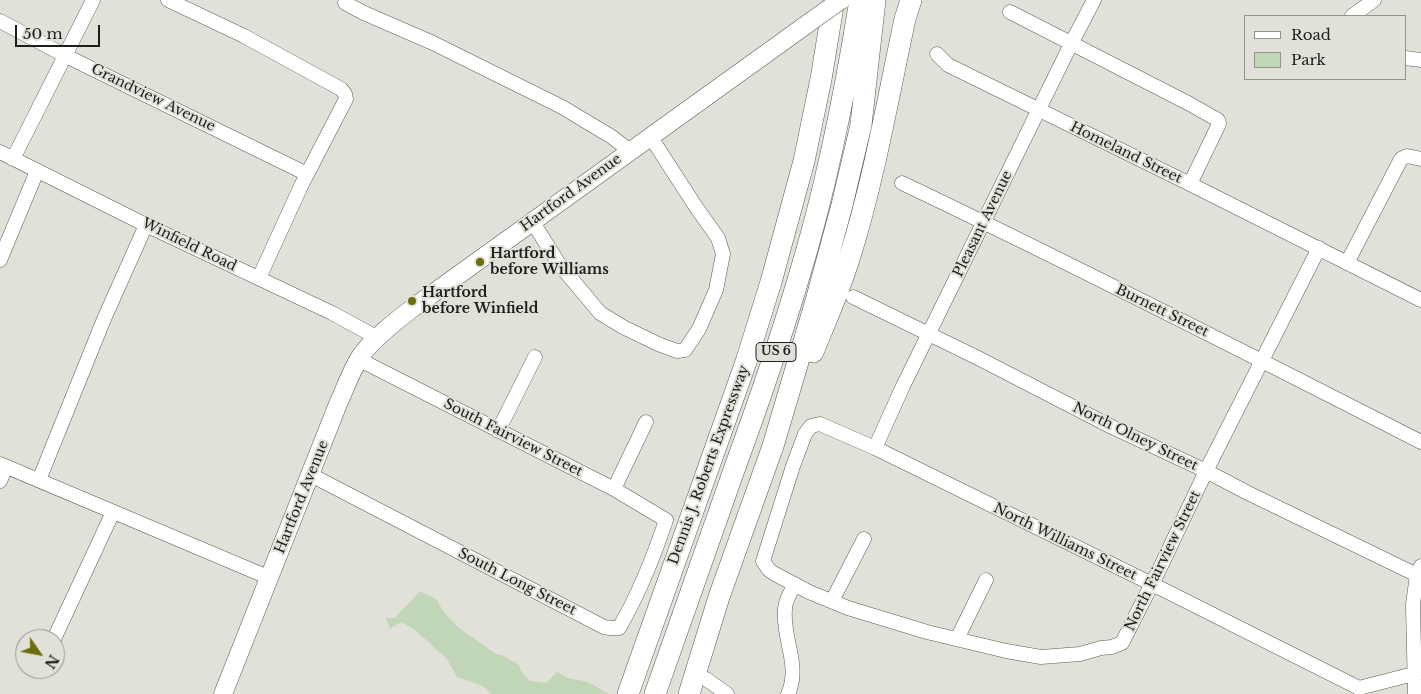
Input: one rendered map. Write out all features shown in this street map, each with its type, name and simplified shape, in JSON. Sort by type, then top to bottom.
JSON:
[{"type":"highway","points":[[820,79],[824,0]]},
{"type":"highway","name":"Dennis J. Roberts Expressway","points":[[628,694],[746,362],[771,282],[804,161],[834,0]]},
{"type":"highway","name":"Dennis J. Roberts Expressway","points":[[655,694],[774,358],[801,271],[830,156],[860,0]]},
{"type":"highway","points":[[689,694],[719,597],[773,446],[816,302],[856,149],[864,102],[875,0]]},
{"type":"highway","points":[[773,446],[828,318],[850,258],[867,193],[911,0]]},
{"type":"highway","points":[[613,694],[682,540]]},
{"type":"highway","points":[[682,694],[698,647],[719,597]]},
{"type":"main road","name":"Hartford Avenue","points":[[223,694],[338,404],[358,359],[364,351],[406,313],[841,0]]},
{"type":"street","points":[[13,159],[93,0]]},
{"type":"street","points":[[168,0],[244,36],[340,89],[345,94],[346,99],[301,186],[259,278]]},
{"type":"street","name":"Pleasant Avenue","points":[[875,448],[903,386],[1094,0]]},
{"type":"street","points":[[1353,15],[1374,0]]},
{"type":"street","points":[[346,1],[364,14],[433,43],[562,107],[612,137],[630,151]]},
{"type":"street","points":[[1010,12],[1218,120],[1218,126],[1190,184]]},
{"type":"street","name":"Grandview Avenue","points":[[0,21],[64,55],[307,174]]},
{"type":"street","name":"Homeland Street","points":[[937,54],[948,65],[1347,263]]},
{"type":"street","points":[[1406,58],[1421,60]]},
{"type":"street","points":[[532,221],[559,264],[600,313],[622,327],[658,344],[682,352],[685,350],[699,329],[716,290],[723,254],[718,238],[650,136]]},
{"type":"street","name":"Winfield Road","points":[[0,152],[146,225],[332,313],[378,338]]},
{"type":"street","points":[[1421,159],[1407,156],[1402,159],[1347,263],[1421,300]]},
{"type":"street","points":[[0,260],[37,171]]},
{"type":"street","name":"Burnett Street","points":[[902,183],[1262,360],[1421,442]]},
{"type":"street","points":[[38,480],[104,319],[146,225]]},
{"type":"street","name":"North Fairview Street","points":[[764,564],[769,570],[808,592],[848,608],[879,618],[1006,651],[1041,657],[1080,654],[1101,648],[1112,648],[1122,643],[1206,471],[1319,248]]},
{"type":"street","name":"North Olney Street","points":[[853,297],[1248,493],[1419,570]]},
{"type":"street","points":[[498,431],[535,357]]},
{"type":"street","name":"South Fairview Street","points":[[358,359],[614,489],[666,520]]},
{"type":"street","points":[[614,489],[646,422]]},
{"type":"street","name":"North Williams Street","points":[[764,564],[766,551],[805,434],[811,426],[820,424],[875,448],[1359,688]]},
{"type":"street","points":[[0,481],[3,466],[270,578]]},
{"type":"street","name":"South Long Street","points":[[311,475],[525,587],[604,627],[610,628],[619,628],[628,613],[666,520]]},
{"type":"street","points":[[59,629],[113,512]]},
{"type":"street","points":[[832,601],[864,539]]},
{"type":"street","points":[[1415,694],[1418,673],[1413,604],[1419,570]]},
{"type":"street","points":[[957,639],[986,580]]},
{"type":"street","points":[[788,694],[793,676],[793,668],[784,622],[785,607],[794,584]]},
{"type":"street","points":[[1345,694],[1359,688],[1418,673]]},
{"type":"street","points":[[706,679],[727,694]]},
{"type":"green space","points":[[420,591],[437,600],[443,611],[459,628],[496,654],[502,655],[518,664],[523,674],[530,681],[546,683],[557,672],[568,678],[588,682],[609,694],[491,694],[480,685],[457,677],[446,658],[415,630],[401,622],[390,629],[386,618],[395,618]]},
{"type":"place","name":"Hartford before Williams","points":[[480,262]]},
{"type":"place","name":"Hartford before Winfield","points":[[412,301]]}]
